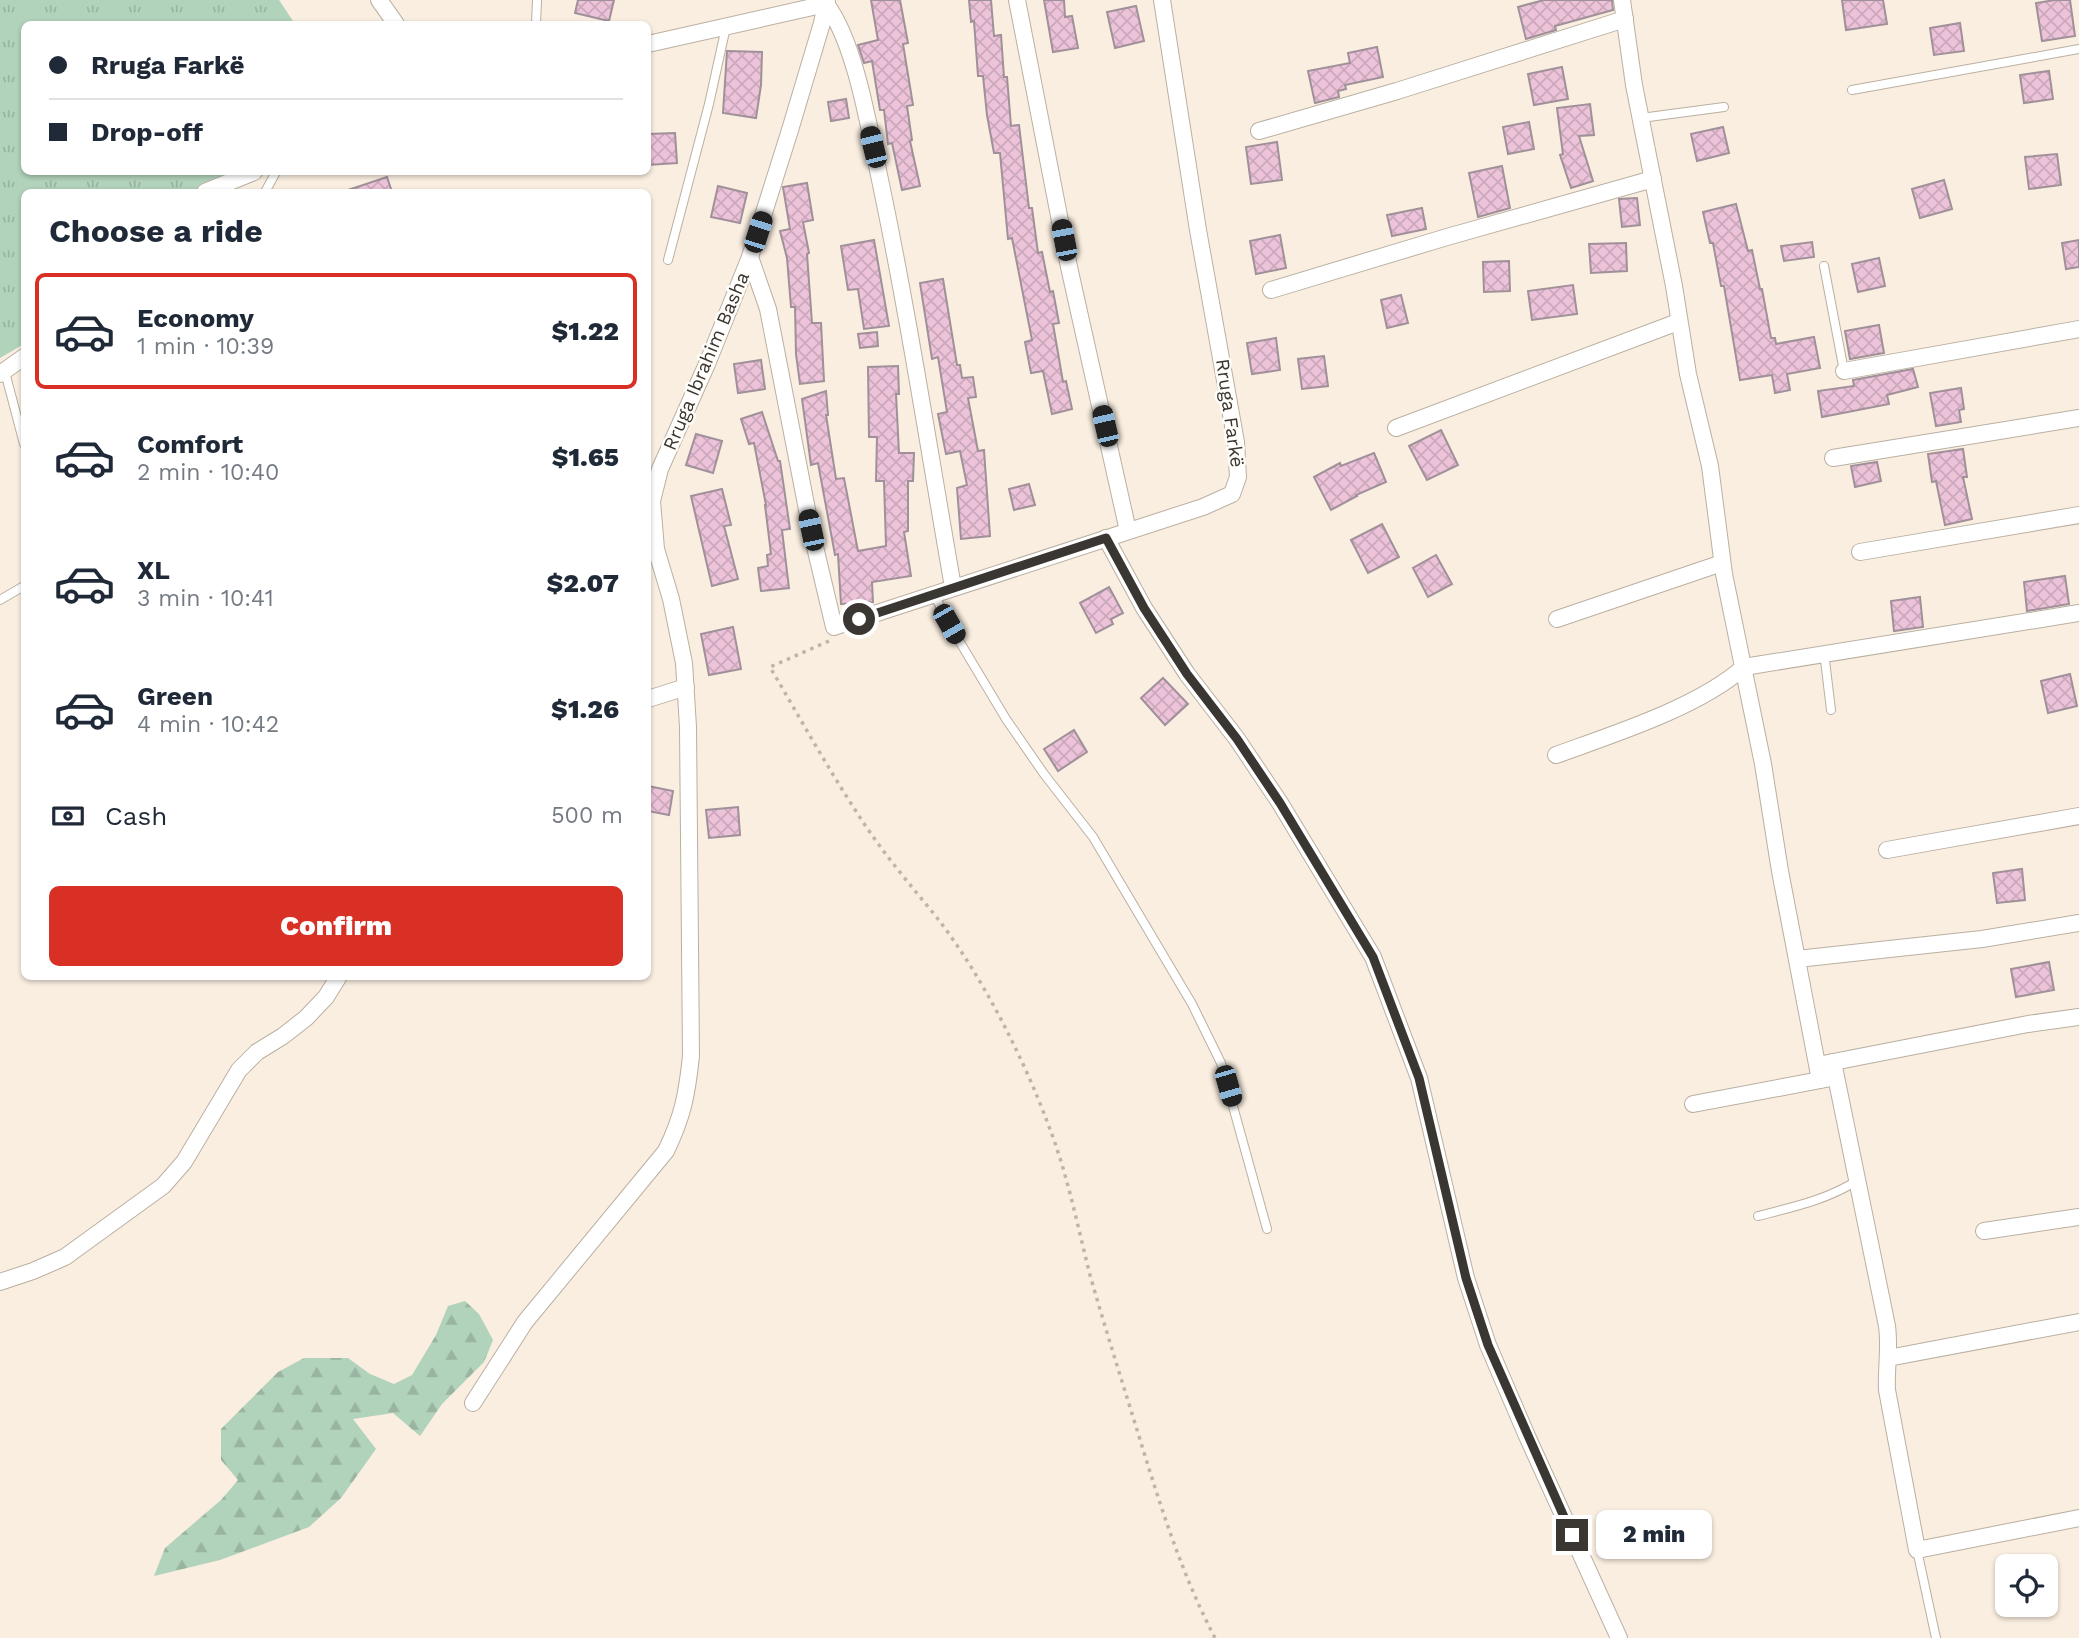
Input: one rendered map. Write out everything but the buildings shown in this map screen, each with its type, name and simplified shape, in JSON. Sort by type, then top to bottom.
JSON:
[{"type":"street","points":[[379,0],[394,21]]},
{"type":"street","points":[[1017,0],[1069,267],[1128,531]]},
{"type":"street","name":"Rruga Farkë","points":[[834,627],[1221,500],[1232,494],[1238,477],[1229,391],[1198,229],[1162,0]]},
{"type":"street","points":[[1622,0],[1641,118],[1674,286],[1678,322],[1710,466],[1722,563],[1744,667],[1797,959],[1858,1180],[1887,1326],[1887,1390],[1917,1550],[2079,1518]]},
{"type":"street","points":[[651,43],[826,2],[837,19],[873,147],[904,292],[953,587]]},
{"type":"street","name":"Rruga Ibrahim Basha","points":[[651,498],[660,469],[707,364],[750,257],[826,2]]},
{"type":"street","points":[[1259,131],[1463,71],[1625,19]]},
{"type":"street","points":[[212,189],[247,175]]},
{"type":"street","points":[[1271,290],[1653,179]]},
{"type":"street","points":[[750,257],[768,309],[823,589],[834,627]]},
{"type":"street","points":[[1396,428],[1678,322]]},
{"type":"street","points":[[1844,371],[2079,329]]},
{"type":"street","points":[[2,373],[21,359]]},
{"type":"street","points":[[1833,458],[2079,418]]},
{"type":"street","name":"Rruga Ibrahim Basha","points":[[473,1403],[524,1322],[666,1151],[679,1124],[687,1096],[691,1056],[686,687],[680,638],[656,549],[651,509]]},
{"type":"street","points":[[1860,552],[2079,515]]},
{"type":"street","points":[[1106,538],[1187,674],[1237,739],[1280,803],[1373,957],[1419,1078],[1466,1278],[1488,1345],[1619,1638]]},
{"type":"street","points":[[1557,619],[1722,563]]},
{"type":"street","points":[[1556,755],[1630,728],[1704,694],[1730,679],[1744,667],[2079,613]]},
{"type":"street","points":[[651,698],[686,687]]},
{"type":"street","points":[[1887,850],[2079,816]]},
{"type":"street","points":[[1797,959],[1982,939],[2079,923]]},
{"type":"street","points":[[0,1282],[65,1257],[163,1186],[184,1162],[239,1070],[257,1052],[306,1018],[326,997],[337,980]]},
{"type":"street","points":[[1693,1104],[2028,1024],[2079,1017]]},
{"type":"street","points":[[1984,1231],[2079,1217]]},
{"type":"street","points":[[1888,1358],[2079,1322]]},
{"type":"lane","points":[[536,21],[537,0]]},
{"type":"lane","points":[[668,261],[726,27]]},
{"type":"lane","points":[[1852,90],[2079,49]]},
{"type":"lane","points":[[1641,118],[1724,107]]},
{"type":"lane","points":[[1824,266],[1844,371]]},
{"type":"lane","points":[[2,373],[21,434]]},
{"type":"lane","points":[[0,600],[21,588]]},
{"type":"lane","points":[[934,594],[1006,719],[1093,837],[1192,1004],[1221,1063],[1267,1229]]},
{"type":"lane","points":[[1824,652],[1831,710]]},
{"type":"lane","points":[[1758,1216],[1840,1192],[1858,1180]]},
{"type":"lane","points":[[1917,1550],[1936,1638]]},
{"type":"path","points":[[834,627],[830,641],[770,667],[818,752],[865,825],[900,875],[939,920],[972,970],[1026,1072],[1049,1124],[1094,1287],[1155,1490],[1180,1562],[1215,1638]]},
{"type":"green space","points":[[0,0],[279,0],[293,21],[21,21],[21,175],[232,175],[197,189],[21,189],[21,346],[0,358]]},
{"type":"green space","points":[[465,1301],[479,1314],[493,1340],[484,1362],[442,1404],[420,1436],[393,1413],[353,1419],[376,1449],[341,1498],[309,1527],[220,1560],[154,1576],[165,1548],[221,1500],[238,1480],[221,1460],[221,1429],[278,1372],[304,1358],[348,1358],[370,1374],[394,1384],[412,1375],[436,1335],[448,1306]]},
{"type":"route","points":[[859,619],[1106,538],[1144,608],[1187,674],[1237,739],[1280,803],[1373,957],[1419,1078],[1466,1278],[1488,1345],[1572,1535]]}]
